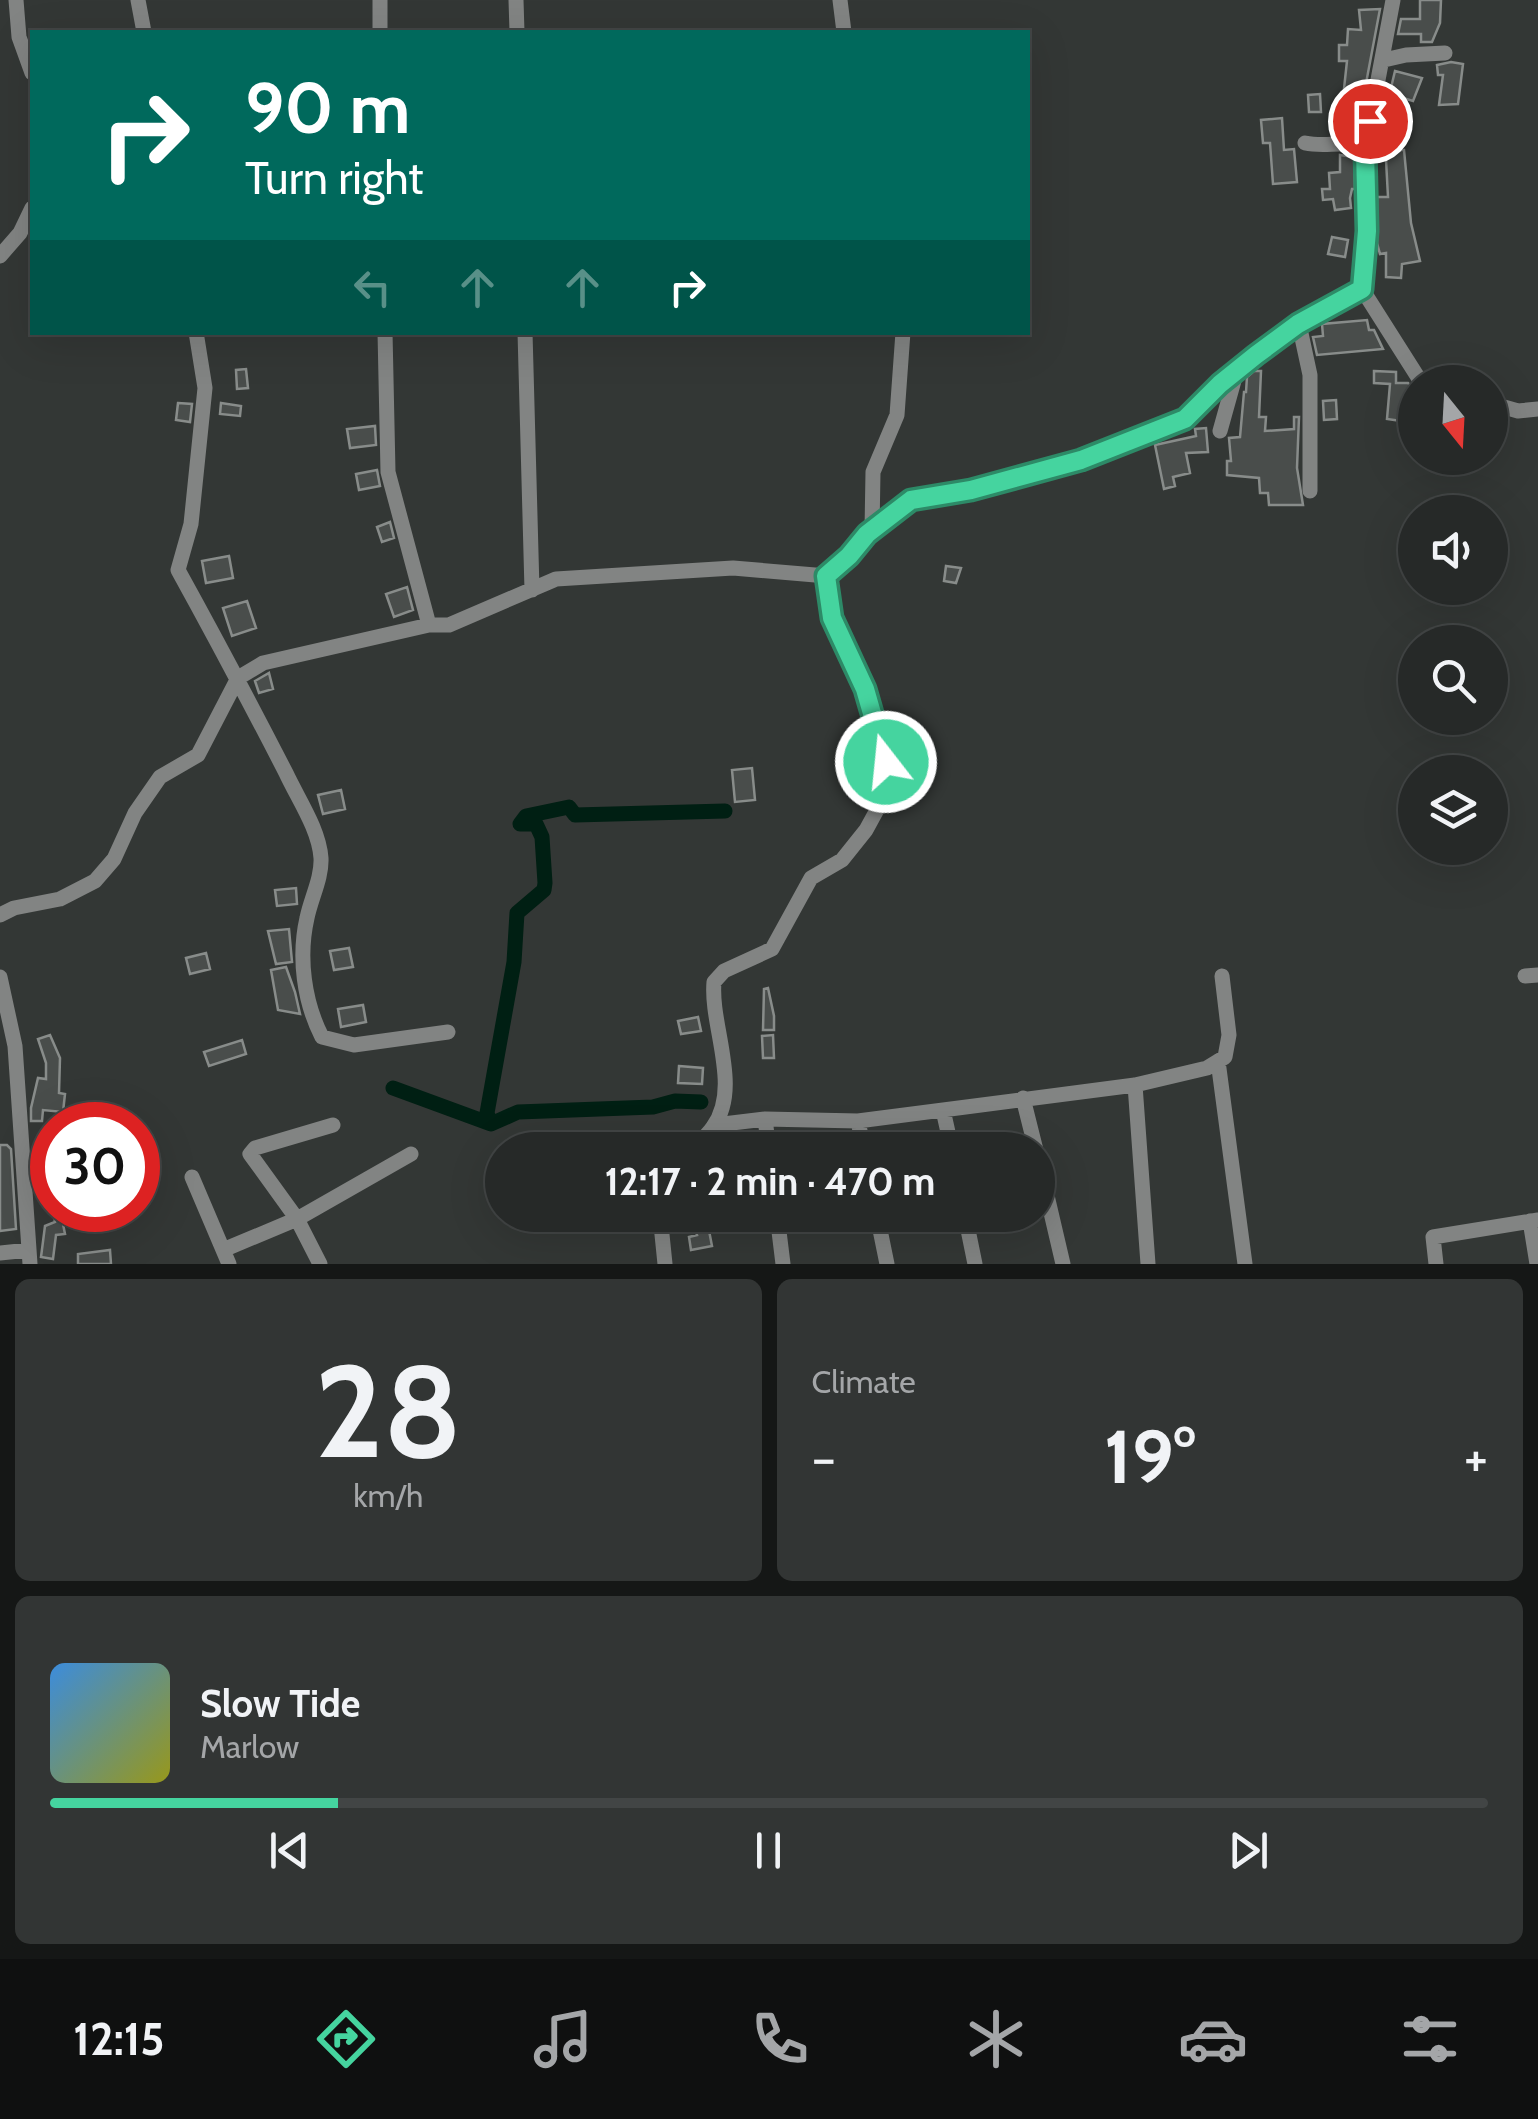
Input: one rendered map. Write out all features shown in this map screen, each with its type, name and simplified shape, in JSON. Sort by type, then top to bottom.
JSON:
[{"type":"street","points":[[16,0],[19,37],[30,67]]},
{"type":"street","points":[[138,0],[144,30]]},
{"type":"street","points":[[380,0],[380,30]]},
{"type":"street","points":[[516,0],[517,30]]},
{"type":"street","points":[[840,0],[844,30]]},
{"type":"street","points":[[1392,0],[1365,150],[1367,231],[1362,289],[1410,365]]},
{"type":"street","points":[[1384,60],[1406,54],[1445,53]]},
{"type":"street","points":[[1304,143],[1318,146],[1350,142],[1365,150]]},
{"type":"street","points":[[0,256],[20,233],[30,212]]},
{"type":"street","points":[[0,915],[14,908],[60,899],[95,881],[114,859],[135,812],[160,777],[198,755],[238,678],[263,663],[429,625],[449,625],[556,579],[733,568],[826,576],[872,530],[911,500],[971,490],[1081,460],[1185,419],[1237,370],[1298,324],[1362,289]]},
{"type":"street","points":[[1298,324],[1310,376],[1310,491]]},
{"type":"street","points":[[196,335],[205,388],[191,524],[178,570],[238,678],[313,830],[321,858],[306,920],[304,947],[311,1016],[322,1037],[354,1045],[448,1032]]},
{"type":"street","points":[[385,335],[388,472],[429,625]]},
{"type":"street","points":[[525,335],[532,590]]},
{"type":"street","points":[[872,530],[873,472],[897,414],[903,335]]},
{"type":"street","points":[[1220,431],[1237,370]]},
{"type":"street","points":[[1508,408],[1538,409]]},
{"type":"street","points":[[709,1132],[715,1126],[725,1076],[715,1022],[714,982],[724,971],[772,948],[812,878],[842,860],[866,830],[884,797],[886,762],[865,689],[832,618],[826,576]]},
{"type":"street","points":[[715,1126],[765,1119],[858,1120],[943,1110],[1136,1085],[1207,1068],[1225,1057],[1229,1035],[1222,976]]},
{"type":"street","points":[[0,977],[15,1046],[30,1257],[0,1253]]},
{"type":"street","points":[[1218,1061],[1245,1264]]},
{"type":"street","points":[[1136,1085],[1148,1264]]},
{"type":"street","points":[[0,1090],[18,1089]]},
{"type":"street","points":[[1024,1098],[1032,1132]]},
{"type":"street","points":[[943,1110],[948,1132]]},
{"type":"street","points":[[765,1119],[767,1132]]},
{"type":"street","points":[[858,1120],[860,1132]]},
{"type":"street","points":[[320,1264],[297,1219],[251,1160],[251,1150],[333,1125]]},
{"type":"street","points":[[192,1178],[226,1257],[411,1154]]},
{"type":"street","points":[[1436,1264],[1433,1238],[1534,1220],[1537,1264]]},
{"type":"street","points":[[1055,1230],[1063,1264]]},
{"type":"street","points":[[662,1232],[666,1264]]},
{"type":"street","points":[[779,1232],[783,1264]]},
{"type":"street","points":[[880,1232],[887,1264]]},
{"type":"street","points":[[968,1232],[975,1264]]},
{"type":"building","points":[[1420,0],[1441,0],[1440,23],[1432,42],[1421,42],[1421,34],[1398,34],[1401,19],[1420,19]]},
{"type":"building","points":[[1380,9],[1358,126],[1340,126],[1347,61],[1339,61],[1339,45],[1347,45],[1348,29],[1361,30],[1359,10]]},
{"type":"building","points":[[1463,64],[1458,104],[1439,105],[1443,75],[1438,75],[1437,65]]},
{"type":"building","points":[[1395,71],[1422,78],[1413,101],[1403,98],[1402,111],[1390,110]]},
{"type":"building","points":[[1320,94],[1321,112],[1309,112],[1308,95]]},
{"type":"building","points":[[1282,118],[1284,150],[1294,149],[1297,182],[1273,184],[1270,143],[1263,143],[1261,120]]},
{"type":"building","points":[[1381,124],[1394,126],[1393,134],[1398,134],[1396,150],[1404,150],[1411,223],[1420,261],[1402,264],[1401,278],[1386,277],[1386,253],[1380,254],[1377,243],[1377,197],[1388,197]]},
{"type":"building","points":[[1340,155],[1354,157],[1355,189],[1350,198],[1351,208],[1335,210],[1333,199],[1323,200],[1322,189],[1330,189],[1329,173],[1340,172]]},
{"type":"building","points":[[1332,237],[1348,240],[1345,257],[1328,254]]},
{"type":"building","points":[[1367,320],[1369,330],[1374,330],[1383,349],[1317,355],[1313,337],[1323,336],[1322,324]]},
{"type":"building","points":[[246,369],[248,388],[237,389],[236,370]]},
{"type":"building","points":[[1261,371],[1259,417],[1266,417],[1265,431],[1294,429],[1294,417],[1299,417],[1297,468],[1303,505],[1269,505],[1268,493],[1260,493],[1259,478],[1227,475],[1227,461],[1231,461],[1229,438],[1240,437],[1247,377]]},
{"type":"building","points":[[1374,371],[1396,372],[1398,421],[1387,419],[1390,384],[1374,383]]},
{"type":"building","points":[[1336,400],[1337,419],[1324,420],[1323,401]]},
{"type":"building","points":[[178,403],[192,404],[190,422],[176,420]]},
{"type":"building","points":[[221,403],[241,406],[240,416],[220,414]]},
{"type":"building","points":[[375,426],[376,445],[350,448],[347,429]]},
{"type":"building","points":[[1206,428],[1208,452],[1186,453],[1190,473],[1173,477],[1175,486],[1164,489],[1155,445],[1196,436],[1195,429]]},
{"type":"building","points":[[377,470],[380,486],[359,490],[356,474]]},
{"type":"building","points":[[390,522],[394,538],[382,542],[377,527]]},
{"type":"building","points":[[229,556],[233,578],[206,583],[202,561]]},
{"type":"building","points":[[946,566],[961,568],[956,583],[944,581]]},
{"type":"building","points":[[407,587],[413,610],[394,617],[386,594]]},
{"type":"building","points":[[247,601],[256,628],[232,636],[223,608]]},
{"type":"building","points":[[269,673],[273,689],[259,693],[255,681]]},
{"type":"building","points":[[752,768],[755,800],[735,802],[732,770]]},
{"type":"building","points":[[341,790],[345,809],[323,814],[318,795]]},
{"type":"building","points":[[296,888],[297,904],[277,906],[275,890]]},
{"type":"building","points":[[289,929],[292,962],[276,964],[268,931]]},
{"type":"building","points":[[349,948],[353,967],[334,970],[330,951]]},
{"type":"building","points":[[206,953],[210,969],[190,974],[186,958]]},
{"type":"building","points":[[286,967],[300,1014],[278,1010],[271,970]]},
{"type":"building","points":[[768,988],[774,1030],[763,1030],[764,989]]},
{"type":"building","points":[[363,1005],[366,1022],[341,1027],[338,1009]]},
{"type":"building","points":[[698,1017],[701,1031],[681,1034],[678,1021]]},
{"type":"building","points":[[50,1035],[60,1058],[59,1093],[65,1094],[64,1102],[32,1102],[38,1078],[46,1079],[46,1063],[38,1039]]},
{"type":"building","points":[[773,1035],[774,1058],[763,1058],[762,1036]]},
{"type":"building","points":[[242,1040],[246,1054],[209,1066],[204,1052]]},
{"type":"building","points":[[679,1066],[703,1068],[702,1084],[678,1083]]},
{"type":"building","points":[[0,1145],[11,1149],[16,1229],[0,1231]]},
{"type":"building","points":[[44,1232],[65,1232],[56,1235],[53,1259],[41,1257]]},
{"type":"building","points":[[696,1232],[709,1232],[712,1246],[691,1250],[689,1237],[697,1235]]},
{"type":"building","points":[[110,1250],[111,1264],[78,1264],[78,1254]]},
{"type":"waterway","points":[[491,1124],[487,1113],[514,962],[517,913],[544,890],[545,883],[542,837],[536,824],[520,824],[526,816],[569,807],[575,815],[725,811]]},
{"type":"waterway","points":[[393,1088],[491,1124],[518,1112],[701,1102]]},
{"type":"route","points":[[886,762],[865,689],[832,618],[826,576],[867,534],[911,500],[971,490],[1081,460],[1185,419],[1220,384],[1298,324],[1362,289],[1367,231],[1365,150],[1370,121]]}]
